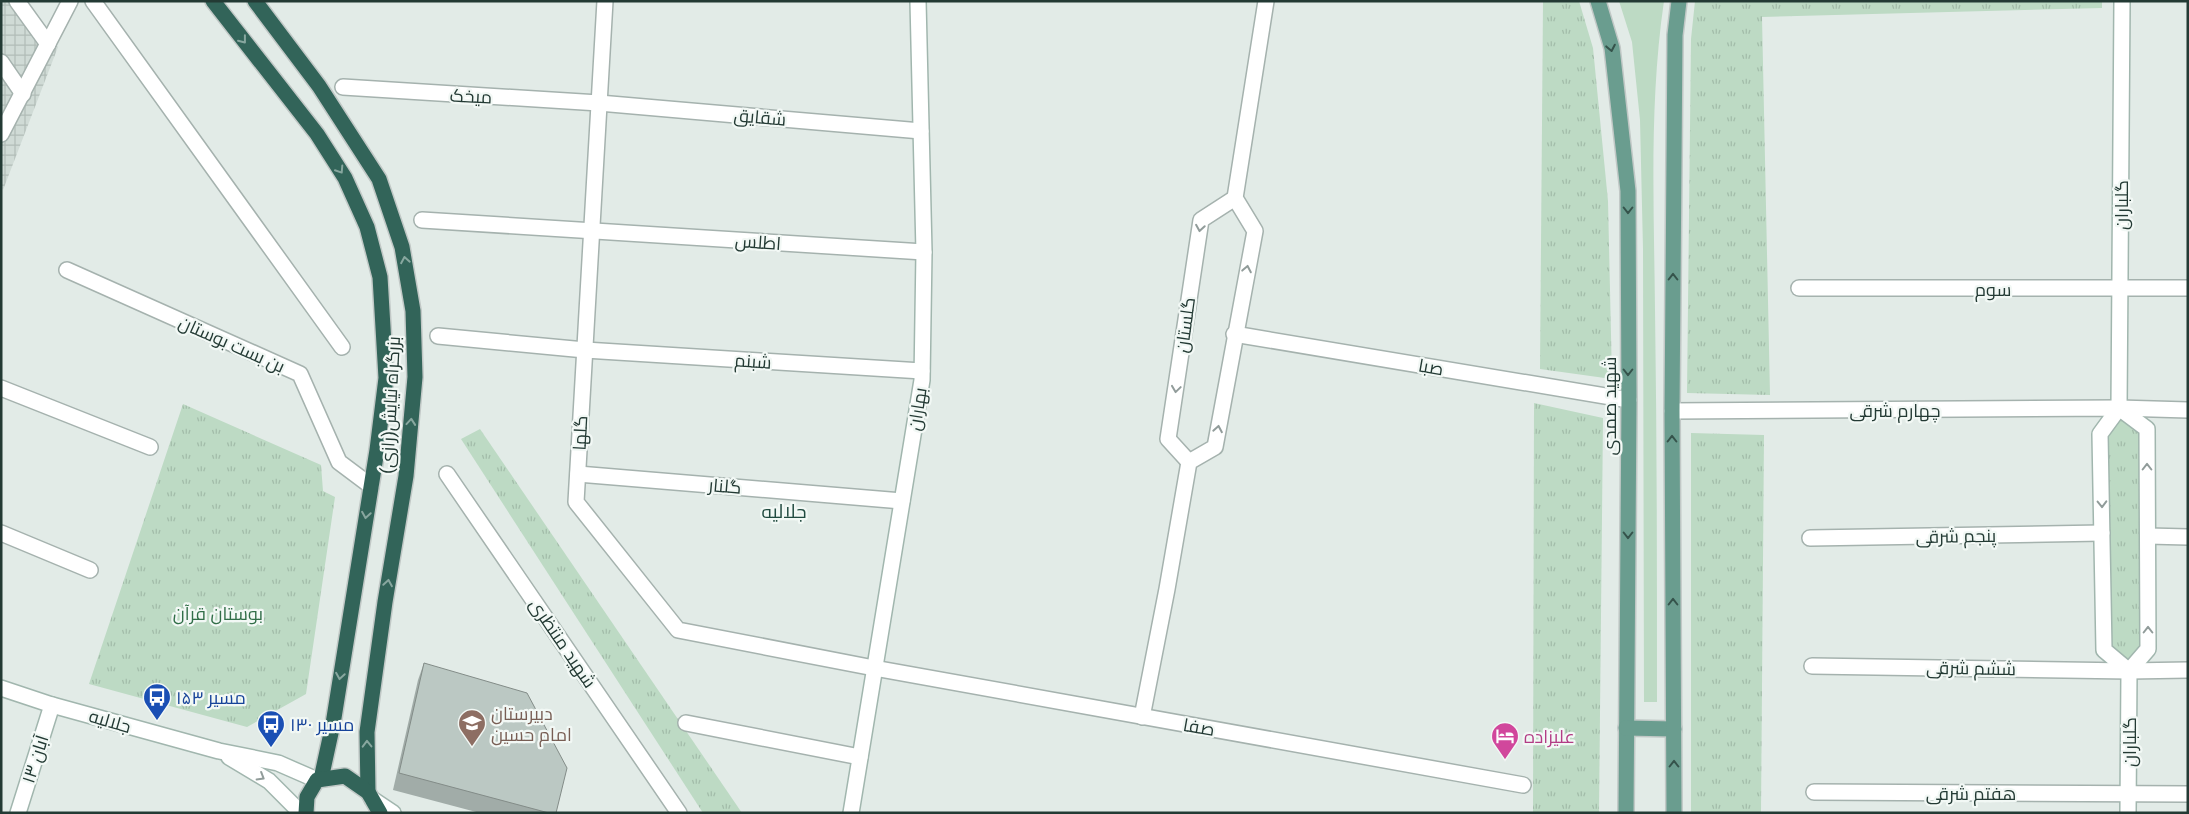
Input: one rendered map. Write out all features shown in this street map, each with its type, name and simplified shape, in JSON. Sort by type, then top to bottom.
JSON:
[{"type":"highway","name":"بزرگراه نیایش(رازی)","points":[[213,1],[316,134],[345,178],[366,227],[380,277],[386,378],[371,486],[333,724],[319,780],[307,797],[306,813]]},
{"type":"highway","name":"بزرگراه نیایش(رازی)","points":[[255,1],[318,86],[380,180],[402,247],[413,310],[415,377],[406,476],[385,602],[367,732],[370,796]]},
{"type":"highway","points":[[319,780],[345,776],[370,796],[380,813]]},
{"type":"main road","name":"شهید صمدی","points":[[1598,1],[1612,48],[1628,191],[1629,400],[1626,813]]},
{"type":"main road","points":[[1674,813],[1672,411],[1675,35],[1679,1]]},
{"type":"main road","points":[[1626,728],[1674,729]]},
{"type":"street","points":[[17,1],[48,44]]},
{"type":"street","points":[[1,134],[70,1]]},
{"type":"street","points":[[93,1],[342,347]]},
{"type":"street","name":"گلها","points":[[605,1],[576,502],[678,630],[874,668]]},
{"type":"street","name":"بهاران","points":[[851,813],[922,371],[924,252],[918,1]]},
{"type":"street","points":[[1142,717],[1189,462],[1215,447],[1234,334],[1255,231],[1235,198],[1266,1]]},
{"type":"street","name":"گلباران","points":[[2119,408],[2122,1]]},
{"type":"street","points":[[1,62],[23,94]]},
{"type":"street","name":"میخک","points":[[343,87],[599,103]]},
{"type":"street","name":"شقایق","points":[[599,103],[921,130]]},
{"type":"street","name":"گلستان","points":[[1189,462],[1168,439],[1201,220],[1235,198]]},
{"type":"street","name":"اطلس","points":[[422,220],[924,252]]},
{"type":"street","name":"بن بست بوستان","points":[[67,270],[300,374],[339,462],[371,486]]},
{"type":"street","name":"سوم","points":[[1799,288],[2188,288]]},
{"type":"street","name":"صبا","points":[[1234,334],[1629,400]]},
{"type":"street","name":"شبنم","points":[[438,336],[585,350],[922,371]]},
{"type":"street","points":[[1,388],[150,447]]},
{"type":"street","points":[[2119,408],[2147,429],[2148,649],[2129,671],[2104,650],[2100,434],[2119,408]]},
{"type":"street","name":"چهارم شرقی","points":[[1672,411],[2119,408],[2188,410]]},
{"type":"street","name":"شهید منتظری","points":[[447,474],[679,813]]},
{"type":"street","name":"گلنار","points":[[578,474],[902,501]]},
{"type":"street","points":[[1,533],[90,570]]},
{"type":"street","name":"پنجم شرقی","points":[[1810,538],[2102,533]]},
{"type":"street","points":[[2148,536],[2188,537]]},
{"type":"street","name":"ششم شرقی","points":[[1812,666],[2129,671],[2188,670]]},
{"type":"street","name":"صفا","points":[[874,668],[1523,785]]},
{"type":"street","name":"گلباران","points":[[2128,813],[2129,671]]},
{"type":"street","name":"جلالیه","points":[[1,688],[219,751]]},
{"type":"street","name":"۱۳ آبان","points":[[18,813],[52,704]]},
{"type":"street","points":[[686,723],[860,758]]},
{"type":"street","points":[[219,751],[278,763],[319,780]]},
{"type":"street","points":[[219,751],[268,781],[301,813]]},
{"type":"street","name":"هفتم شرقی","points":[[1814,792],[2188,794]]},
{"type":"street","points":[[370,796],[393,813]]},
{"type":"shaded area","points":[[1,1],[25,1],[58,47],[3,190],[1,187]]},
{"type":"green space","points":[[1543,1],[1579,1],[1593,48],[1608,201],[1612,379],[1540,369]]},
{"type":"green space","points":[[1619,1],[1664,1],[1656,78],[1653,194],[1657,457],[1657,702],[1644,702],[1643,249],[1640,120],[1632,42]]},
{"type":"green space","points":[[1695,1],[2102,1],[2102,8],[1762,17],[1770,395],[1687,393],[1691,39]]},
{"type":"green space","points":[[1534,403],[1603,418],[1599,813],[1533,813]]},
{"type":"green space","name":"بوستان قرآن","points":[[183,404],[321,465],[323,491],[335,497],[306,694],[247,727],[89,684]]},
{"type":"green space","points":[[2119,409],[2146,429],[2148,649],[2129,670],[2105,649],[2101,434]]},
{"type":"green space","points":[[480,429],[742,813],[703,813],[461,439]]},
{"type":"green space","points":[[1691,433],[1764,435],[1761,813],[1691,813]]},
{"type":"building","name":"دبیرستان امام حسین","points":[[424,663],[527,693],[567,768],[556,813],[549,813],[399,773]]},
{"type":"place","name":"مسیر ۱۵۳","points":[[157,721]]},
{"type":"place","name":"دبیرستان امام حسین","points":[[472,747]]},
{"type":"place","name":"مسیر ۱۳۰","points":[[271,748]]},
{"type":"place","name":"علیزاده","points":[[1505,760]]},
{"type":"district","name":"جلالیه","points":[[784,511]]}]
